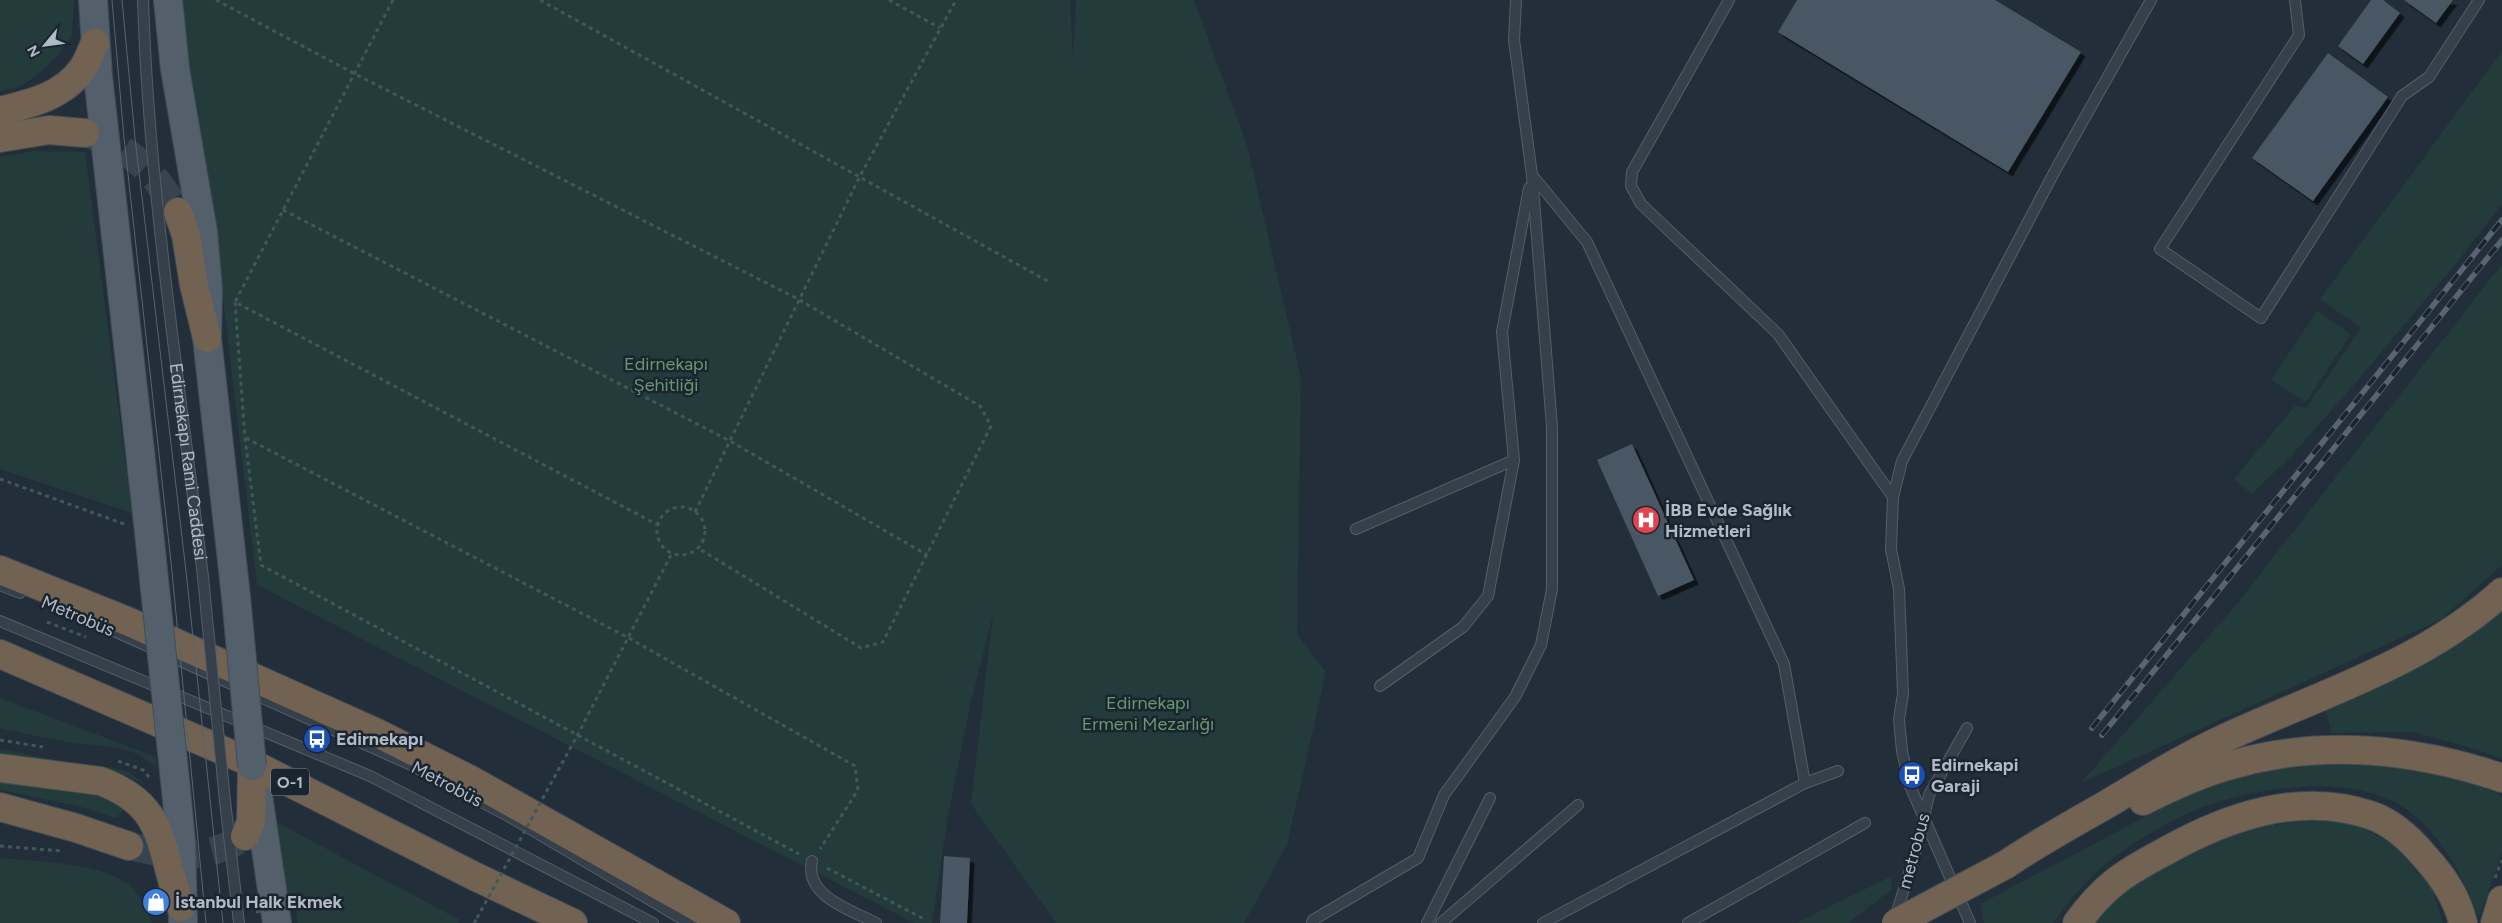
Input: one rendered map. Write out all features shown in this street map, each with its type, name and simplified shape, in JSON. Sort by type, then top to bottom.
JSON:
[{"type":"highway","points":[[0,111],[48,97],[67,84],[83,68],[95,43]]},
{"type":"highway","points":[[0,138],[49,130],[86,133]]},
{"type":"highway","points":[[178,212],[186,235],[194,285],[207,338]]},
{"type":"highway","points":[[0,570],[127,621],[375,732],[471,780],[726,923]]},
{"type":"highway","points":[[1895,923],[2005,865],[2044,839],[2172,765],[2225,738],[2369,678],[2415,654],[2502,592]]},
{"type":"highway","name":"O-1","points":[[0,654],[247,760],[474,876],[573,923]]},
{"type":"highway","points":[[2005,865],[2044,851],[2186,780],[2236,763],[2274,755],[2373,750],[2403,753],[2471,768],[2502,778]]},
{"type":"highway","points":[[245,836],[252,822],[252,766]]},
{"type":"highway","points":[[0,768],[100,781],[120,789],[140,802],[154,821],[162,838],[182,915]]},
{"type":"highway","points":[[2077,923],[2092,904],[2115,882],[2181,842],[2234,818],[2285,808],[2312,806],[2340,807],[2371,815],[2393,827],[2414,844],[2444,880],[2455,898],[2462,923]]},
{"type":"highway","points":[[0,807],[76,828],[129,846]]},
{"type":"highway","points":[[2495,923],[2502,900]]},
{"type":"main road","points":[[93,0],[95,43],[182,851],[182,915]]},
{"type":"main road","points":[[168,0],[175,69],[202,232],[208,289],[207,338],[236,597],[252,766],[262,809],[273,914]]},
{"type":"lane","name":"Edirnekapı Rami Caddesi","points":[[143,0],[149,114],[158,209],[203,577],[239,923]]},
{"type":"lane","points":[[1312,923],[1313,920],[1418,858],[1444,795],[1514,697],[1541,645],[1552,589],[1552,427],[1532,175],[1514,40],[1516,0]]},
{"type":"lane","points":[[1729,0],[1632,172],[1631,186],[1642,204],[1778,334],[1893,497]]},
{"type":"lane","points":[[1970,923],[1910,786],[1902,751],[1898,719],[1903,694],[1899,589],[1891,549],[1893,497],[1902,461],[2057,167],[2151,0]]},
{"type":"lane","points":[[2296,0],[2299,35],[2160,249],[2260,318],[2402,96],[2429,77],[2479,0]]},
{"type":"lane","points":[[1380,686],[1463,627],[1488,596],[1514,460],[1502,332],[1532,175]]},
{"type":"lane","points":[[1532,175],[1587,242],[1784,664],[1804,783]]},
{"type":"lane","points":[[1356,529],[1514,460]]},
{"type":"lane","name":"Metrobüs","points":[[0,585],[31,597]]},
{"type":"lane","name":"Metrobüs","points":[[82,617],[411,765],[510,818],[689,923]]},
{"type":"lane","name":"Metrobüs","points":[[0,622],[370,776],[653,923]]},
{"type":"lane","name":"metrobus","points":[[1895,923],[1917,847],[1929,795],[1967,728]]},
{"type":"lane","points":[[1544,923],[1804,783],[1838,771]]},
{"type":"lane","points":[[1427,923],[1490,798]]},
{"type":"lane","points":[[1441,923],[1578,805]]},
{"type":"lane","points":[[1688,923],[1865,823]]},
{"type":"lane","points":[[812,861],[810,870],[815,884],[826,897],[876,923]]},
{"type":"path","points":[[216,0],[354,74],[798,299],[980,406],[991,426],[884,642],[861,648],[698,548]]},
{"type":"path","points":[[393,0],[235,302],[245,438],[261,565],[577,736],[924,919]]},
{"type":"path","points":[[540,0],[1051,283]]},
{"type":"path","points":[[889,0],[940,28]]},
{"type":"path","points":[[695,512],[859,178],[956,0]]},
{"type":"path","points":[[283,210],[730,441],[927,555]]},
{"type":"path","points":[[235,302],[658,525]]},
{"type":"path","points":[[245,438],[627,637],[854,766],[858,790],[812,861]]},
{"type":"path","points":[[0,479],[149,532]]},
{"type":"path","points":[[679,508],[695,512],[700,517],[704,533],[698,548],[688,554],[672,554],[659,541],[658,525],[670,510],[679,508]]},
{"type":"path","points":[[474,923],[577,736],[672,554]]},
{"type":"path","points":[[45,621],[90,639]]},
{"type":"path","points":[[0,846],[66,851]]},
{"type":"green space","points":[[0,0],[74,0],[72,35],[57,56],[42,71],[20,87],[0,91]]},
{"type":"green space","name":"Edirnekapı Şehitliği","points":[[182,0],[1070,0],[1073,62],[1076,0],[1194,0],[1247,145],[1301,378],[1297,634],[1326,672],[1287,845],[1244,923],[1056,923],[971,804],[993,614],[971,701],[947,822],[932,923],[914,923],[257,585],[224,307],[184,50]]},
{"type":"green space","points":[[2502,51],[2502,204],[2458,261],[2352,387],[2291,456],[2252,494],[2234,479],[2295,406],[2306,408],[2361,328],[2320,299]]},
{"type":"green space","points":[[32,151],[85,152],[132,513],[0,469],[0,157]]},
{"type":"green space","points":[[2502,264],[2502,565],[2440,620],[2081,783],[2237,604]]},
{"type":"green space","points":[[2317,311],[2351,334],[2306,402],[2271,380]]},
{"type":"green space","points":[[2502,610],[2502,759],[2478,750],[2413,732],[2332,733],[2325,710],[2394,677],[2438,653],[2481,626]]},
{"type":"green space","points":[[0,698],[156,757],[157,769],[148,761],[127,750],[68,742],[0,728]]},
{"type":"green space","points":[[0,749],[71,763],[109,767],[129,772],[145,785],[126,775],[108,770],[0,757]]},
{"type":"green space","points":[[2303,764],[2379,766],[2430,773],[2479,786],[2502,796],[2502,852],[2479,918],[2458,870],[2427,827],[2414,815],[2400,805],[2379,795],[2355,789],[2301,787],[2247,794],[2200,808],[2164,825],[2127,848],[2091,877],[2053,923],[1984,923],[1980,904],[2198,789],[2252,771]]},
{"type":"green space","points":[[0,782],[80,791],[110,801],[124,809],[116,818],[78,806],[0,790]]},
{"type":"green space","points":[[2313,820],[2356,824],[2395,846],[2433,890],[2443,923],[2095,923],[2124,889],[2210,840],[2255,827]]},
{"type":"green space","points":[[276,822],[460,920],[458,923],[298,923],[294,900],[286,897]]},
{"type":"green space","points":[[0,858],[67,864],[85,867],[116,877],[128,884],[135,892],[145,907],[152,923],[0,923]]},
{"type":"green space","points":[[1892,876],[1891,890],[1848,923],[1796,923]]},
{"type":"building","points":[[1797,0],[1995,0],[2081,52],[2008,172],[1778,32]]},
{"type":"building","points":[[2371,0],[2383,0],[2400,13],[2363,64],[2338,46]]},
{"type":"building","points":[[2404,0],[2453,0],[2436,23]]},
{"type":"building","points":[[2328,53],[2388,97],[2313,201],[2252,158]]},
{"type":"building","name":"İBB Evde Sağlık Hizmetleri","points":[[1632,444],[1694,580],[1658,596],[1597,460]]},
{"type":"building","points":[[944,856],[970,858],[967,923],[940,923]]},
{"type":"tunnel","points":[[85,133],[115,145],[140,163],[151,173],[178,212]]},
{"type":"tunnel","points":[[129,846],[174,854],[203,853],[217,850],[245,836]]},
{"type":"tram line","points":[[112,0],[124,138],[171,562],[206,923]]},
{"type":"tram line","points":[[122,0],[135,138],[186,571],[223,923]]},
{"type":"railway","points":[[2092,728],[2502,220]]},
{"type":"railway","points":[[2102,735],[2502,240]]},
{"type":"place","name":"İBB Evde Sağlık Hizmetleri","points":[[1646,520]]},
{"type":"place","name":"Edirnekapı","points":[[317,739]]},
{"type":"place","name":"Edirnekapi Garaji","points":[[1912,775]]},
{"type":"place","name":"İstanbul Halk Ekmek","points":[[156,902]]},
{"type":"park label","name":"Edirnekapı Ermeni Mezarlığı","points":[[1148,713]]}]
